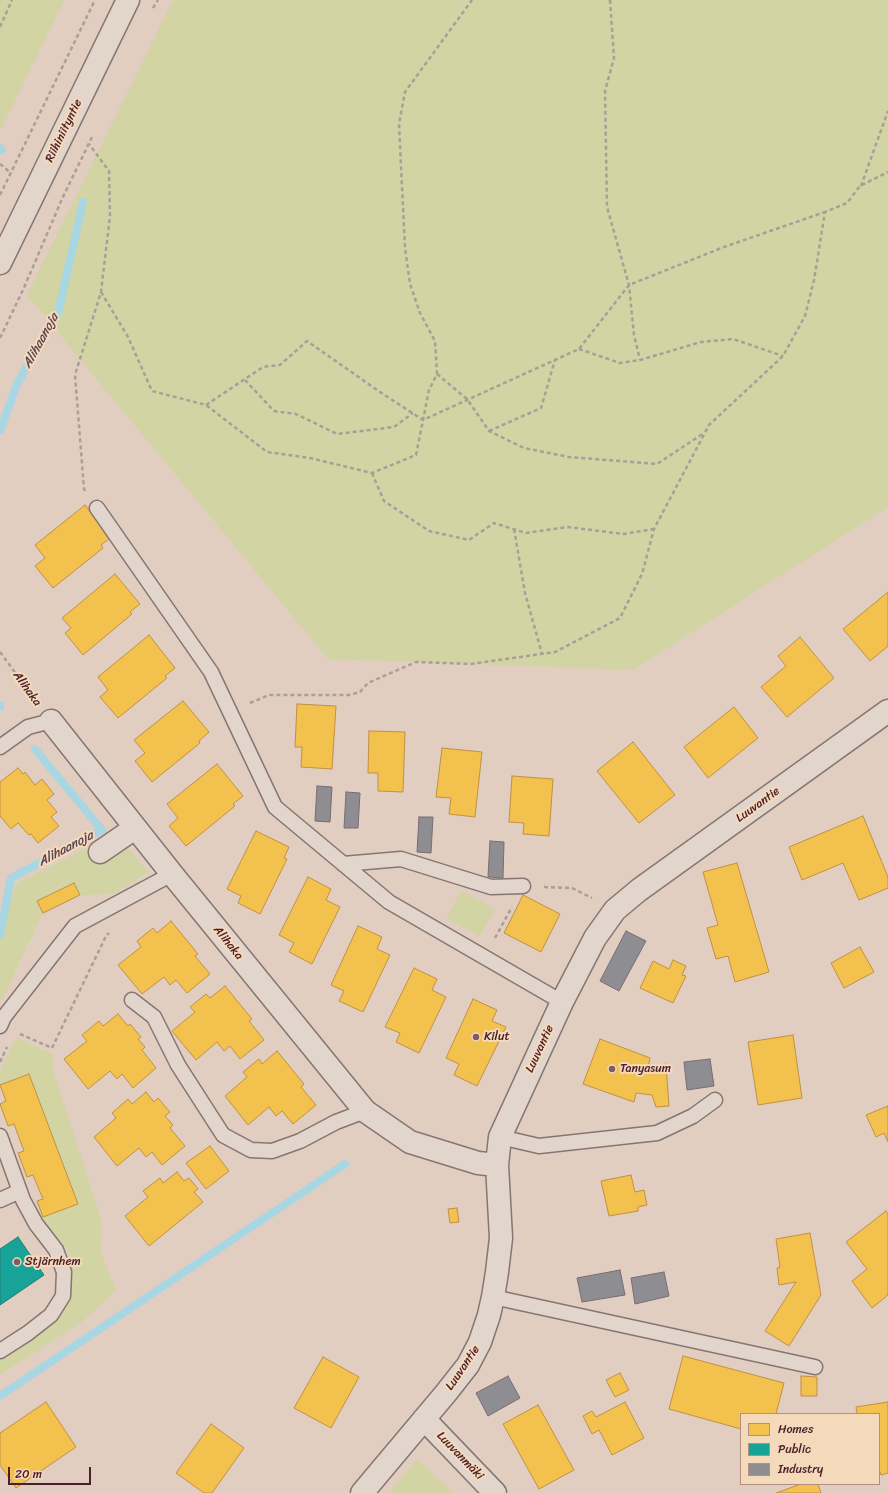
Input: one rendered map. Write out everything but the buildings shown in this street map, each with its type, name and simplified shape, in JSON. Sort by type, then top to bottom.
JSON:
[{"type":"main road","name":"Riihiniityntie","points":[[0,263],[128,0]]},
{"type":"street","name":"Luuvantie","points":[[362,1493],[468,1365],[480,1342],[493,1297],[501,1238],[497,1165],[500,1137],[562,1002],[595,938],[615,910],[639,890],[888,711]]},
{"type":"street","name":"Alihaka","points":[[51,721],[172,874],[365,1111],[410,1142],[478,1164],[497,1165]]},
{"type":"street","points":[[100,852],[135,828]]},
{"type":"street","name":"Luuvanmäki","points":[[424,1419],[495,1493]]},
{"type":"lane","points":[[97,508],[211,672],[275,807],[388,902],[562,1002]]},
{"type":"lane","points":[[0,747],[28,727],[51,721]]},
{"type":"lane","points":[[344,864],[401,859],[491,887],[522,886]]},
{"type":"lane","points":[[0,1026],[4,1017],[75,926],[172,874]]},
{"type":"lane","points":[[132,1000],[154,1017],[178,1065],[223,1135],[251,1150],[272,1151],[300,1141],[336,1122],[365,1111]]},
{"type":"lane","points":[[500,1137],[539,1146],[657,1133],[693,1116],[715,1100]]},
{"type":"lane","points":[[0,1136],[20,1191],[36,1224],[56,1250],[64,1272],[63,1296],[51,1315],[28,1333],[0,1351]]},
{"type":"lane","points":[[0,1200],[20,1191]]},
{"type":"lane","points":[[493,1297],[815,1367]]},
{"type":"path","points":[[0,27],[12,0]]},
{"type":"path","points":[[0,195],[95,0]]},
{"type":"path","points":[[150,14],[158,0]]},
{"type":"path","points":[[101,292],[128,337],[152,391],[206,405],[267,452],[310,458],[372,473],[416,455],[429,390],[437,374],[435,341],[420,313],[410,284],[404,248],[399,124],[405,92],[472,0]]},
{"type":"path","points":[[610,0],[614,58],[605,91],[607,207],[629,285],[634,336],[640,360]]},
{"type":"path","points":[[423,420],[579,349],[629,285],[724,247],[847,203],[860,186],[888,111]]},
{"type":"path","points":[[0,338],[23,290],[62,199],[95,130]]},
{"type":"path","points":[[84,489],[75,375],[101,292],[110,216],[109,171],[89,144]]},
{"type":"path","points":[[0,164],[11,173]]},
{"type":"path","points":[[860,186],[888,172]]},
{"type":"path","points":[[230,711],[269,695],[349,695],[360,692],[368,684],[416,662],[471,664],[555,652],[620,618],[642,574],[654,529],[709,425],[783,356],[805,316],[814,280],[825,212]]},
{"type":"path","points":[[579,349],[620,363],[640,360],[701,342],[733,339],[783,356]]},
{"type":"path","points":[[206,405],[264,367],[280,365],[307,341],[423,420]]},
{"type":"path","points":[[489,431],[541,408],[556,359]]},
{"type":"path","points":[[437,374],[468,400],[489,431],[524,448],[569,457],[657,464],[705,432]]},
{"type":"path","points":[[244,380],[274,411],[296,414],[337,434],[394,427],[413,413]]},
{"type":"path","points":[[372,473],[384,501],[429,531],[469,540],[494,523],[526,533],[568,527],[623,534],[654,529]]},
{"type":"path","points":[[514,529],[526,593],[542,654]]},
{"type":"path","name":"Alihaka","points":[[0,652],[51,721]]},
{"type":"path","points":[[485,958],[522,886],[572,888],[593,899]]},
{"type":"path","points":[[16,1033],[52,1048],[106,936],[110,932]]},
{"type":"path","points":[[0,1062],[9,1043]]},
{"type":"green space","points":[[0,0],[65,0],[0,131]]},
{"type":"green space","points":[[173,0],[888,0],[888,507],[633,670],[328,659],[27,295]]},
{"type":"green space","points":[[87,848],[99,867],[128,848],[148,872],[114,894],[80,895],[74,883],[37,901],[43,913],[0,1004],[0,930],[17,883]]},
{"type":"green space","points":[[462,890],[495,910],[479,937],[446,918]]},
{"type":"green space","points":[[16,1037],[53,1054],[53,1070],[102,1222],[101,1253],[116,1290],[82,1322],[0,1375],[0,1359],[60,1315],[66,1306],[70,1286],[71,1259],[64,1244],[49,1231],[43,1217],[78,1204],[29,1074],[0,1085],[0,1071]]},
{"type":"green space","points":[[417,1459],[453,1493],[389,1493]]},
{"type":"waterway","name":"Alihaanoja","points":[[0,431],[17,384],[58,313],[83,202]]},
{"type":"waterway","name":"Alihaanoja","points":[[0,935],[11,878],[102,830],[35,749]]},
{"type":"waterway","points":[[0,1396],[345,1164]]},
{"type":"place","name":"Kilut","points":[[476,1037]]},
{"type":"place","name":"Tanyasum","points":[[612,1069]]},
{"type":"place","name":"Stjärnhem","points":[[17,1262]]}]
